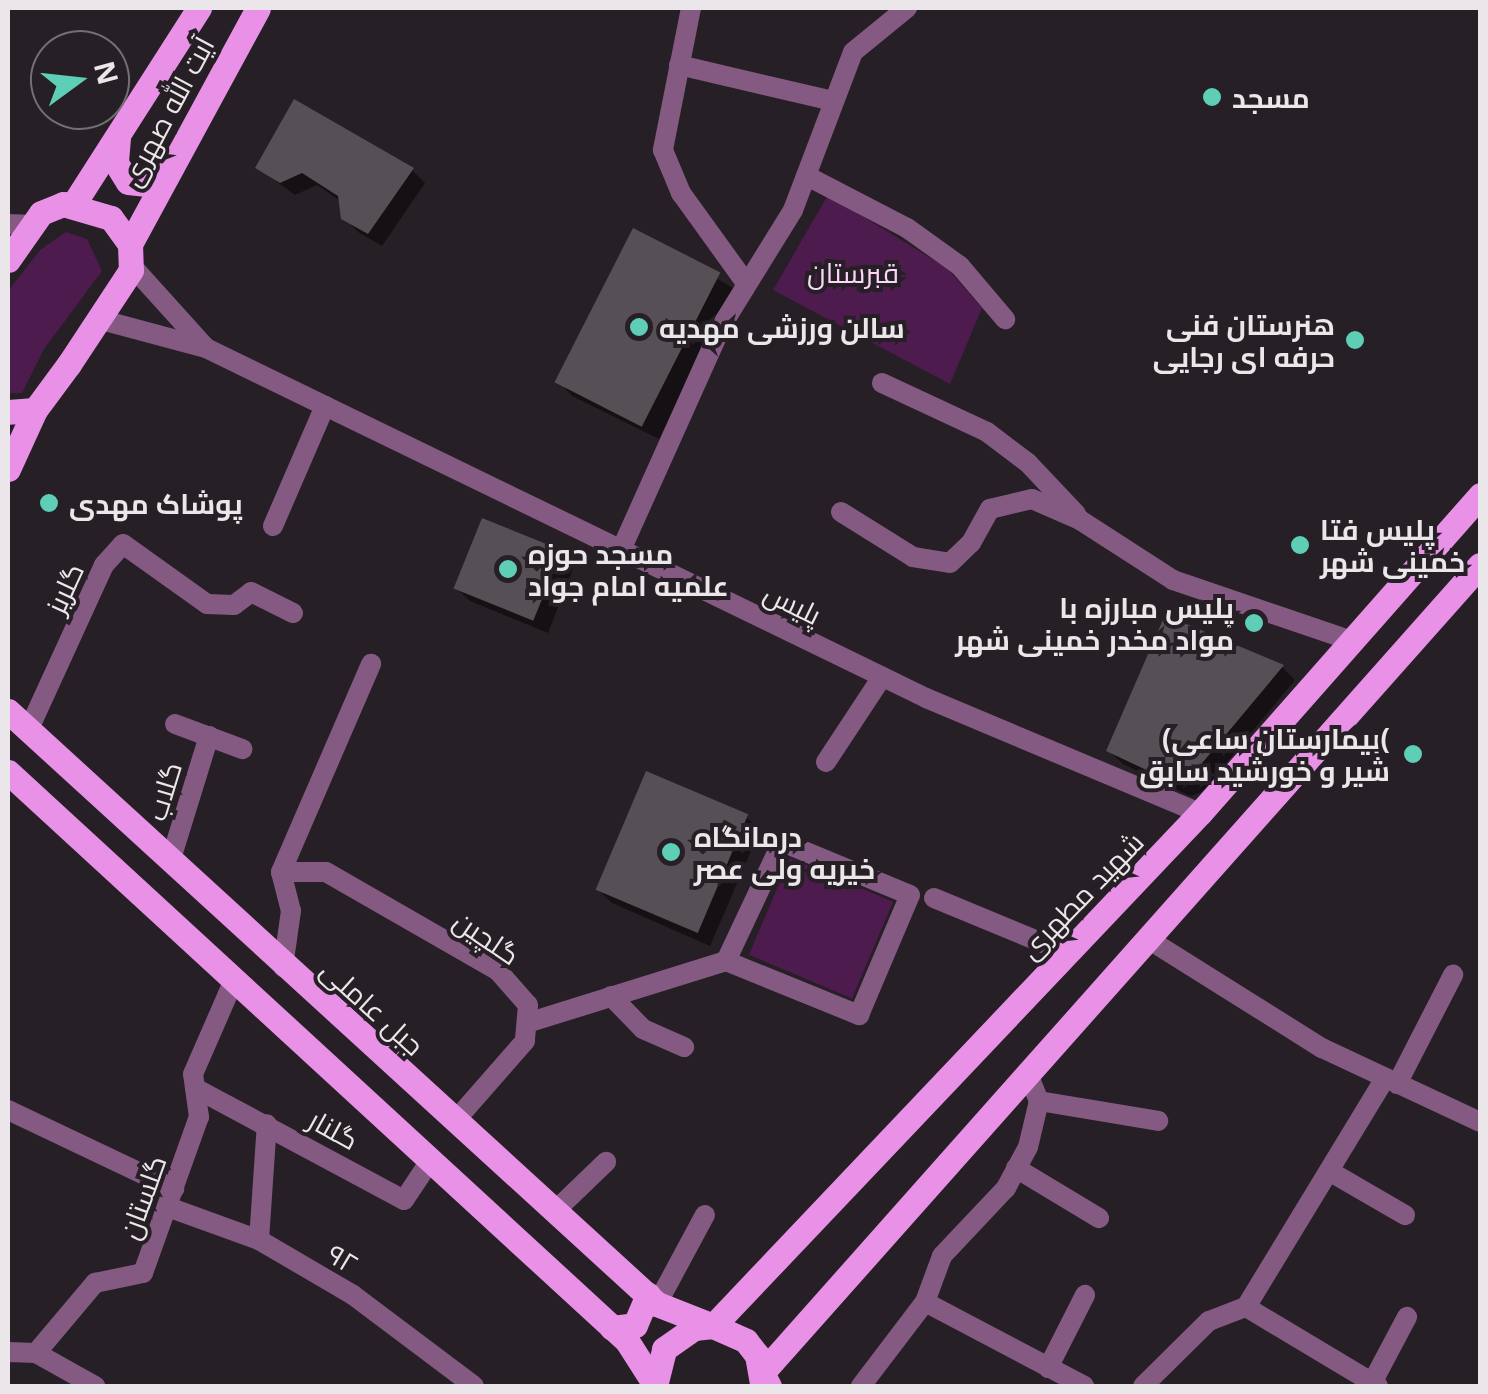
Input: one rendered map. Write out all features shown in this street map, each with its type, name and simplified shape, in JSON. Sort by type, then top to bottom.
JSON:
[{"type":"main road","name":"آیت الله صهری","points":[[73,206],[199,8]]},
{"type":"main road","name":"آیت الله صهری","points":[[8,469],[35,410],[98,319],[167,173],[258,8]]},
{"type":"main road","points":[[118,138],[116,163],[128,182],[148,184],[167,173]]},
{"type":"main road","points":[[8,260],[20,225],[42,212],[73,206],[111,218],[130,255]]},
{"type":"main road","points":[[8,412],[35,410]]},
{"type":"main road","name":"شهید مطهری","points":[[713,1326],[1200,813],[1480,495]]},
{"type":"main road","points":[[764,1382],[1028,1074],[1480,567]]},
{"type":"main road","name":"جبل عاملی","points":[[8,711],[653,1300],[746,1341],[764,1382]]},
{"type":"main road","points":[[8,772],[612,1328],[655,1386]]},
{"type":"main road","points":[[612,1328],[635,1325],[653,1300]]},
{"type":"main road","points":[[655,1386],[664,1349],[694,1328],[713,1326]]},
{"type":"street","points":[[691,8],[663,150],[681,192],[746,283]]},
{"type":"street","points":[[621,550],[746,283],[807,176],[853,52],[907,8]]},
{"type":"street","points":[[679,65],[832,101]]},
{"type":"street","points":[[807,176],[908,228],[947,256],[1005,319]]},
{"type":"street","points":[[130,255],[206,348]]},
{"type":"street","points":[[98,319],[206,348]]},
{"type":"street","name":"پلیس","points":[[206,348],[882,677],[1200,813]]},
{"type":"street","points":[[882,383],[987,432],[1028,463],[1080,520]]},
{"type":"street","points":[[274,526],[325,406]]},
{"type":"street","points":[[841,512],[913,556],[950,562],[971,542],[990,509],[1032,499],[1080,520],[1173,580],[1352,641]]},
{"type":"street","name":"گلریز","points":[[28,730],[104,565],[122,544],[207,604],[234,605],[251,592],[293,613]]},
{"type":"street","points":[[284,966],[291,911],[281,872],[370,664]]},
{"type":"street","points":[[826,762],[882,677]]},
{"type":"street","points":[[175,724],[242,749]]},
{"type":"street","name":"گلاب","points":[[170,862],[209,736]]},
{"type":"street","points":[[455,1121],[525,1041],[527,1023],[726,961],[859,1015],[910,895],[782,842],[726,961]]},
{"type":"street","name":"گلچین","points":[[281,872],[326,872],[498,971],[528,1005],[527,1023]]},
{"type":"street","points":[[934,898],[1067,953]]},
{"type":"street","points":[[1148,939],[1322,1048],[1480,1122]]},
{"type":"street","points":[[1143,1386],[1209,1321],[1246,1306],[1329,1170],[1391,1081],[1453,975]]},
{"type":"street","name":"گلستان","points":[[36,1353],[94,1284],[143,1273],[199,1117],[193,1074],[234,980]]},
{"type":"street","points":[[612,996],[642,1029],[684,1048]]},
{"type":"street","points":[[861,1386],[925,1302],[942,1256],[1016,1168],[1039,1101],[1028,1074]]},
{"type":"street","name":"گلنار","points":[[195,1088],[404,1200],[430,1161]]},
{"type":"street","points":[[1039,1101],[1158,1121]]},
{"type":"street","name":"۹۲","points":[[8,1110],[171,1198],[260,1240],[353,1295],[474,1386]]},
{"type":"street","points":[[260,1240],[267,1124]]},
{"type":"street","points":[[555,1211],[606,1162]]},
{"type":"street","points":[[1016,1168],[1099,1218]]},
{"type":"street","points":[[1329,1170],[1406,1215]]},
{"type":"street","points":[[653,1300],[706,1215]]},
{"type":"street","points":[[1048,1368],[1085,1295]]},
{"type":"street","points":[[925,1302],[1084,1386]]},
{"type":"street","points":[[1246,1306],[1375,1385],[1408,1316]]},
{"type":"street","points":[[8,1352],[36,1353],[95,1386]]},
{"type":"green space","name":"قبرستان","points":[[828,195],[947,268],[982,308],[950,384],[773,290]]},
{"type":"green space","points":[[66,232],[87,239],[102,271],[44,349],[22,393],[8,393],[8,291],[40,250]]},
{"type":"green space","points":[[790,858],[893,902],[852,998],[749,955]]},
{"type":"building","points":[[294,99],[414,168],[368,234],[341,219],[338,196],[302,173],[280,183],[255,168]]},
{"type":"building","name":"سالن ورزشی مهدیه","points":[[633,228],[720,272],[642,427],[554,382]]},
{"type":"building","name":"مسجد حوزه علمیه امام جواد","points":[[482,518],[562,550],[533,621],[454,588]]},
{"type":"building","points":[[1165,615],[1284,665],[1188,780],[1174,783],[1106,751]]},
{"type":"building","name":"درمانگاه خیریه ولی عصر","points":[[646,771],[748,814],[698,933],[596,890]]},
{"type":"place","name":"مسجد","points":[[1212,97]]},
{"type":"place","name":"سالن ورزشی مهدیه","points":[[639,327]]},
{"type":"place","name":"هنرستان فنی حرفه ای رجایی","points":[[1355,340]]},
{"type":"place","name":"پوشاک مهدی","points":[[49,503]]},
{"type":"place","name":"پلیس فتا خمینی شهر","points":[[1300,545]]},
{"type":"place","name":"مسجد حوزه علمیه امام جواد","points":[[508,569]]},
{"type":"place","name":"پلیس مبارزه با مواد مخدر خمینی شهر","points":[[1254,623]]},
{"type":"place","name":"(بیمارستان ساعی( شیر و خورشید سابق","points":[[1413,754]]},
{"type":"place","name":"درمانگاه خیریه ولی عصر","points":[[671,852]]}]
